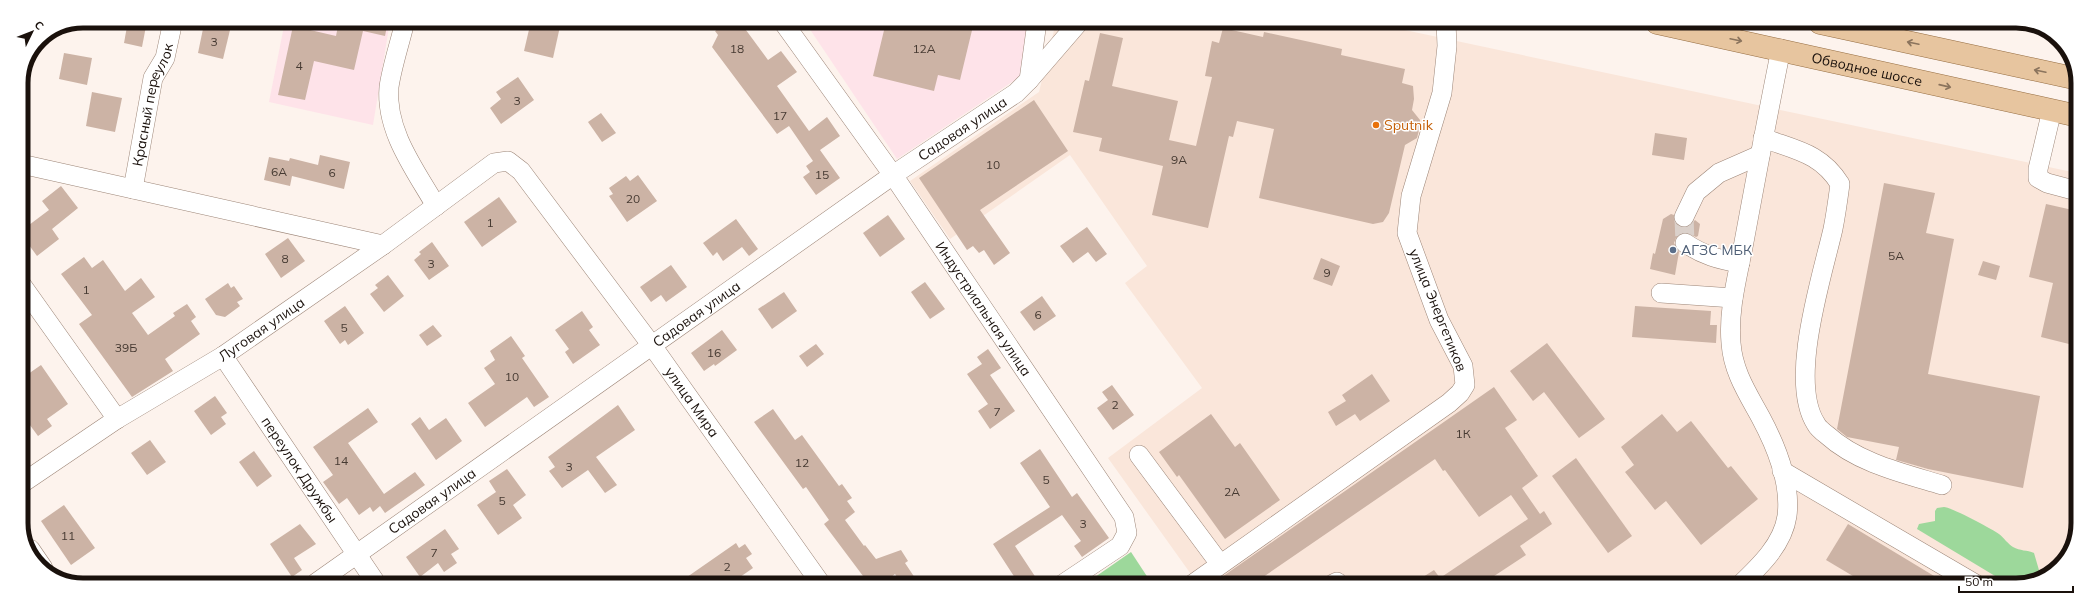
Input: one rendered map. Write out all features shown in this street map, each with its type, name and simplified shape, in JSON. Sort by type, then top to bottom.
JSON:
[{"type":"main road","name":"Обводное шоссе","points":[[1681,28],[2071,114]]},
{"type":"main road","points":[[1843,28],[2071,77]]},
{"type":"street","name":"Красный переулок","points":[[133,189],[153,78],[165,58],[171,28]]},
{"type":"street","points":[[403,28],[389,88],[390,110],[396,133],[436,206]]},
{"type":"street","name":"Индустриальная улица","points":[[787,28],[893,176],[1124,517],[1127,533],[1120,546],[1072,578]]},
{"type":"street","points":[[1029,80],[1036,28]]},
{"type":"street","name":"Садовая улица","points":[[323,578],[653,347],[893,176],[1016,93],[1074,28]]},
{"type":"street","name":"улица Энергетиков","points":[[1201,578],[1449,402],[1460,393],[1465,385],[1463,366],[1439,320],[1407,233],[1411,196],[1442,93],[1447,46],[1446,28]]},
{"type":"street","points":[[1747,578],[1758,568],[1780,540],[1787,515],[1787,500],[1778,457],[1762,420],[1741,383],[1734,365],[1731,343],[1733,298],[1781,49]]},
{"type":"street","points":[[2052,110],[2038,169],[2038,178],[2047,183],[2071,189]]},
{"type":"street","points":[[1684,217],[1696,192],[1719,173],[1761,147],[1816,158],[1831,170],[1840,184],[1834,227],[1813,314],[1806,359],[1806,400],[1816,425],[1840,447],[1886,469],[1942,484]]},
{"type":"street","name":"улица Мира","points":[[494,163],[508,161],[521,171],[653,347],[812,578]]},
{"type":"street","name":"Луговая улица","points":[[28,479],[117,419],[222,356],[383,245],[494,163]]},
{"type":"street","points":[[28,166],[383,245]]},
{"type":"street","points":[[1685,243],[1705,255],[1740,263]]},
{"type":"street","points":[[1661,293],[1733,298]]},
{"type":"street","points":[[28,294],[117,419]]},
{"type":"street","name":"переулок Дружбы","points":[[222,356],[372,578]]},
{"type":"street","points":[[1139,455],[1220,564]]},
{"type":"street","points":[[1782,471],[1965,578]]},
{"type":"shaded area","points":[[284,28],[389,28],[373,125],[269,102]]},
{"type":"shaded area","points":[[809,28],[1027,28],[1021,76],[897,159]]},
{"type":"shaded area","points":[[1055,28],[1395,28],[2071,172],[2071,530],[2067,544],[2062,554],[2044,571],[2023,578],[1194,578],[1108,458],[1202,388],[1125,283],[1147,266],[1070,155],[950,239],[910,181],[1039,92]]},
{"type":"green space","points":[[1944,507],[1963,514],[1995,531],[2013,547],[2034,553],[2040,573],[2023,578],[1998,578],[1917,529],[1919,524],[1935,521],[1935,511],[1937,508]]},
{"type":"green space","points":[[1131,552],[1148,578],[1094,578]]},
{"type":"building","points":[[127,28],[146,28],[142,47],[124,43]]},
{"type":"building","points":[[203,28],[221,28],[230,30],[223,59],[198,53]]},
{"type":"building","points":[[293,28],[302,28],[336,36],[338,28],[387,28],[385,36],[363,31],[354,70],[314,61],[305,100],[278,95]]},
{"type":"building","points":[[529,28],[560,28],[553,58],[524,51]]},
{"type":"building","points":[[719,28],[744,28],[768,60],[781,51],[797,72],[777,86],[809,131],[827,117],[840,136],[820,150],[840,178],[816,195],[803,177],[810,172],[806,166],[813,161],[789,126],[777,134],[712,47],[718,35],[715,31]]},
{"type":"building","points":[[885,28],[973,28],[960,80],[938,75],[934,91],[873,76]]},
{"type":"building","name":"Sputnik","points":[[1223,28],[1263,37],[1264,32],[1342,49],[1341,55],[1405,69],[1402,83],[1413,86],[1414,99],[1412,110],[1420,120],[1420,126],[1417,138],[1405,145],[1389,213],[1383,222],[1373,224],[1259,198],[1274,129],[1237,121],[1233,137],[1229,136],[1208,228],[1152,215],[1163,166],[1099,151],[1102,138],[1073,132],[1085,80],[1089,81],[1100,33],[1123,38],[1112,86],[1178,101],[1169,140],[1196,146],[1212,77],[1205,76],[1212,41],[1219,43]]},
{"type":"building","points":[[64,53],[92,58],[87,85],[59,79]]},
{"type":"building","points":[[518,77],[534,100],[501,124],[490,108],[501,99],[496,92]]},
{"type":"building","points":[[92,92],[122,98],[115,132],[86,126]]},
{"type":"building","points":[[1034,100],[1068,151],[980,210],[1010,253],[994,265],[984,250],[979,253],[973,246],[967,250],[919,178]]},
{"type":"building","points":[[601,113],[616,133],[602,142],[588,122]]},
{"type":"building","points":[[1655,133],[1687,138],[1684,160],[1652,155]]},
{"type":"building","points":[[320,155],[350,162],[344,189],[292,176],[290,186],[264,180],[269,157],[289,161],[290,158],[318,165]]},
{"type":"building","points":[[638,175],[657,201],[627,222],[609,196],[613,194],[609,188],[626,176],[630,181]]},
{"type":"building","points":[[1884,183],[1935,193],[1926,233],[1954,239],[1928,374],[2040,396],[2023,488],[1928,469],[1896,460],[1899,447],[1847,437],[1837,429]]},
{"type":"building","points":[[61,186],[78,208],[52,229],[59,239],[37,256],[28,244],[28,226],[49,210],[42,201]]},
{"type":"building","points":[[499,197],[517,222],[482,247],[464,222]]},
{"type":"building","points":[[2046,204],[2071,210],[2071,344],[2041,337],[2053,283],[2029,277]]},
{"type":"building","points":[[1671,214],[1674,215],[1675,223],[1680,227],[1690,226],[1695,220],[1700,224],[1698,236],[1696,237],[1685,232],[1676,238],[1674,243],[1679,252],[1675,275],[1650,269],[1663,219]]},
{"type":"building","points":[[888,215],[905,239],[880,257],[863,233]]},
{"type":"building","points":[[736,219],[758,249],[749,256],[742,247],[723,261],[717,252],[713,256],[703,243]]},
{"type":"building","points":[[1087,227],[1107,254],[1096,262],[1088,252],[1073,263],[1060,246]]},
{"type":"building","points":[[288,238],[305,261],[281,278],[265,254]]},
{"type":"building","points":[[432,242],[449,266],[429,280],[414,260],[421,254],[419,252]]},
{"type":"building","points":[[84,257],[92,268],[103,260],[125,291],[141,278],[155,297],[132,313],[148,335],[175,316],[173,313],[187,304],[196,317],[191,321],[200,334],[165,359],[173,371],[132,397],[79,324],[92,315],[61,274]]},
{"type":"building","points":[[1321,258],[1340,266],[1332,286],[1313,279]]},
{"type":"building","points":[[1983,261],[2000,266],[1996,280],[1978,275]]},
{"type":"building","points":[[671,265],[687,287],[666,302],[661,295],[651,302],[640,287]]},
{"type":"building","points":[[388,275],[404,296],[384,312],[370,294],[378,288],[375,285]]},
{"type":"building","points":[[925,282],[945,309],[930,319],[911,292]]},
{"type":"building","points":[[228,283],[231,288],[234,286],[243,299],[237,302],[240,306],[225,317],[216,315],[205,299]]},
{"type":"building","points":[[784,292],[797,311],[772,329],[758,309]]},
{"type":"building","points":[[1042,296],[1056,316],[1034,331],[1020,312]]},
{"type":"building","points":[[345,306],[364,333],[348,345],[345,340],[340,344],[324,321]]},
{"type":"building","points":[[1635,306],[1711,311],[1710,325],[1717,325],[1716,343],[1632,337]]},
{"type":"building","points":[[582,311],[593,327],[589,330],[600,345],[573,364],[565,352],[569,349],[555,330]]},
{"type":"building","points":[[433,325],[442,336],[427,346],[419,335]]},
{"type":"building","points":[[722,330],[737,350],[715,366],[714,364],[704,371],[691,353]]},
{"type":"building","points":[[511,336],[525,356],[522,358],[549,397],[534,407],[527,397],[485,427],[468,403],[495,384],[484,368],[495,360],[490,351]]},
{"type":"building","points":[[1547,343],[1605,419],[1579,438],[1544,392],[1533,401],[1510,371]]},
{"type":"building","points":[[816,344],[824,354],[807,367],[799,356]]},
{"type":"building","points":[[988,349],[1001,368],[990,375],[1015,411],[990,429],[978,411],[988,404],[967,374],[982,364],[977,357]]},
{"type":"building","points":[[41,365],[68,404],[47,419],[52,426],[38,436],[28,422],[28,374]]},
{"type":"building","points":[[1372,374],[1390,401],[1360,421],[1355,414],[1336,426],[1328,412],[1346,401],[1342,395]]},
{"type":"building","points":[[1112,385],[1134,415],[1113,430],[1097,408],[1108,400],[1102,392]]},
{"type":"building","points":[[1494,387],[1517,420],[1505,428],[1538,476],[1522,488],[1540,514],[1544,511],[1552,524],[1520,546],[1526,555],[1491,578],[1440,578],[1528,519],[1511,495],[1479,517],[1445,470],[1443,471],[1435,459],[1262,578],[1220,578]]},
{"type":"building","points":[[215,396],[227,413],[221,417],[226,424],[211,435],[194,411]]},
{"type":"building","points":[[618,405],[635,430],[596,457],[617,485],[605,493],[588,470],[562,488],[549,471],[555,467],[548,457]]},
{"type":"building","points":[[368,408],[378,422],[348,443],[384,494],[415,472],[425,485],[385,513],[380,506],[373,512],[370,507],[359,515],[347,498],[339,504],[323,482],[333,475],[313,447]]},
{"type":"building","points":[[773,409],[795,440],[802,435],[839,486],[842,484],[852,498],[847,501],[855,512],[845,520],[864,546],[865,545],[876,559],[901,550],[908,561],[905,563],[915,578],[898,578],[895,574],[890,578],[864,578],[824,524],[829,520],[806,487],[803,489],[754,422]]},
{"type":"building","points":[[1211,414],[1235,447],[1240,443],[1280,500],[1225,539],[1179,475],[1177,477],[1159,452]]},
{"type":"building","points":[[1662,414],[1677,432],[1691,421],[1728,468],[1731,466],[1758,499],[1701,545],[1666,501],[1655,510],[1625,472],[1634,465],[1621,447]]},
{"type":"building","points":[[420,417],[429,430],[446,418],[462,441],[436,460],[411,424]]},
{"type":"building","points":[[150,440],[166,462],[147,475],[131,453]]},
{"type":"building","points":[[1040,449],[1072,497],[1077,493],[1109,538],[1082,557],[1074,546],[1081,541],[1062,515],[1015,546],[1036,578],[1015,578],[993,544],[1050,507],[1020,463]]},
{"type":"building","points":[[254,451],[272,476],[257,487],[239,462]]},
{"type":"building","points":[[1576,458],[1632,536],[1608,553],[1552,476]]},
{"type":"building","points":[[507,469],[526,495],[513,505],[522,518],[498,535],[477,505],[496,492],[489,481]]},
{"type":"building","points":[[64,505],[95,548],[71,565],[41,521]]},
{"type":"building","points":[[300,524],[316,544],[294,558],[302,570],[292,577],[270,544]]},
{"type":"building","points":[[1848,524],[1937,578],[1856,578],[1826,560]]},
{"type":"building","points":[[445,529],[459,549],[451,554],[457,563],[444,572],[438,563],[420,577],[406,557]]},
{"type":"building","points":[[736,543],[739,548],[745,544],[752,554],[746,558],[753,568],[739,578],[686,578]]},
{"type":"building","points":[[1434,570],[1440,578],[1421,578]]},
{"type":"tunnel","points":[[1684,217],[1685,243]]},
{"type":"place","name":"Sputnik","points":[[1376,125]]},
{"type":"place","name":"АГЗС МБК","points":[[1673,250]]}]
